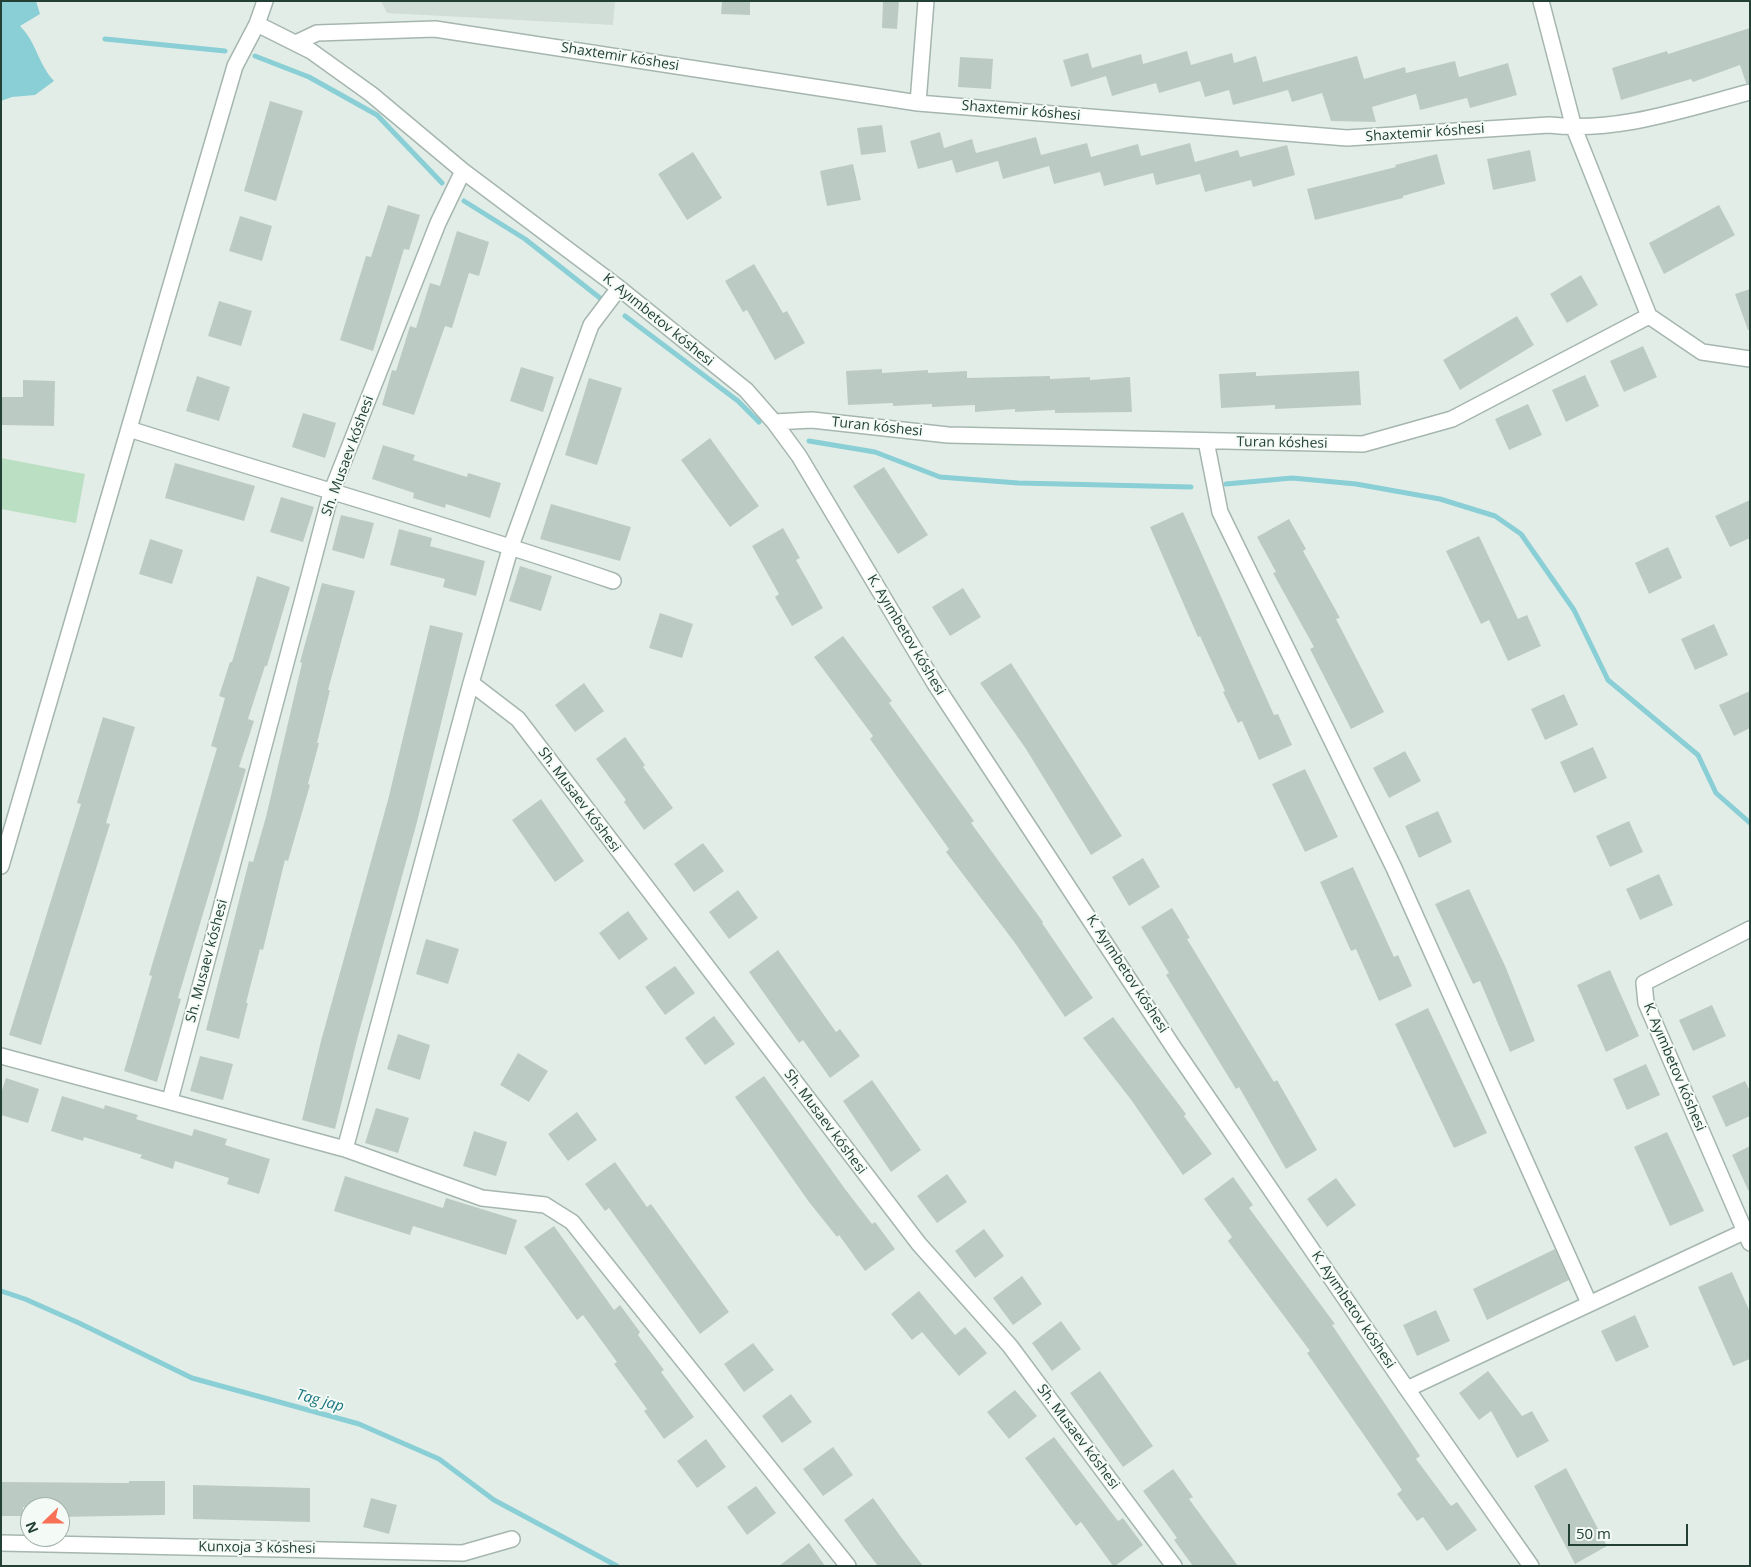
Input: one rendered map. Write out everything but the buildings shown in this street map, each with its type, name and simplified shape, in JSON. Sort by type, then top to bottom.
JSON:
[{"type":"street","points":[[1,866],[234,66],[257,24],[265,1]]},
{"type":"street","points":[[918,103],[926,1]]},
{"type":"street","points":[[1541,1],[1574,128],[1649,316],[1702,352],[1750,359]]},
{"type":"street","name":"K. Ayımbetov kóshesi","points":[[257,24],[311,51],[371,94],[464,171],[619,288],[746,390],[774,422],[799,456],[935,684],[1174,1048],[1531,1566]]},
{"type":"street","name":"Shaxtemir kóshesi","points":[[296,43],[317,33],[435,29],[918,103],[1347,138],[1549,125],[1574,128],[1644,119],[1750,92]]},
{"type":"street","name":"Sh. Musaev kóshesi","points":[[170,1100],[331,493],[438,222],[464,171]]},
{"type":"street","points":[[346,1149],[471,683],[511,546],[591,325],[619,288]]},
{"type":"street","name":"Turan kóshesi","points":[[774,422],[812,420],[948,435],[1363,444],[1452,419],[1649,316]]},
{"type":"street","points":[[129,430],[331,493],[511,546],[613,581]]},
{"type":"street","points":[[1206,441],[1220,512],[1394,868],[1589,1303]]},
{"type":"street","name":"Sh. Musaev kóshesi","points":[[471,683],[518,719],[919,1244],[1010,1346],[1174,1566]]},
{"type":"street","name":"K. Ayımbetov kóshesi","points":[[1407,1388],[1589,1303],[1748,1235],[1646,1003],[1644,984],[1750,929]]},
{"type":"street","points":[[1,1056],[170,1100],[346,1149],[482,1198],[545,1205],[572,1222],[848,1566]]},
{"type":"street","name":"Kunxoja 3 kóshesi","points":[[1,1543],[463,1553],[512,1539]]},
{"type":"shaded area","points":[[381,1],[615,1],[613,25],[387,13]]},
{"type":"green space","points":[[1,458],[85,474],[76,523],[1,509]]},
{"type":"water","points":[[1,1],[36,1],[40,14],[20,26],[26,32],[48,74],[54,81],[35,95],[12,97],[1,101]]},
{"type":"waterway","points":[[105,39],[225,51]]},
{"type":"waterway","points":[[255,56],[309,77],[377,115],[442,183]]},
{"type":"waterway","points":[[464,201],[525,239],[600,298]]},
{"type":"waterway","points":[[625,316],[738,401],[759,422]]},
{"type":"waterway","points":[[809,441],[875,452],[940,477],[1018,483],[1191,487]]},
{"type":"waterway","points":[[1226,484],[1292,478],[1356,484],[1440,499],[1495,516],[1521,534],[1574,610],[1608,680],[1698,755],[1716,793],[1750,823]]},
{"type":"waterway","name":"Tag jap","points":[[1,1291],[25,1299],[79,1323],[192,1378],[359,1424],[439,1459],[494,1500],[617,1566]]}]
